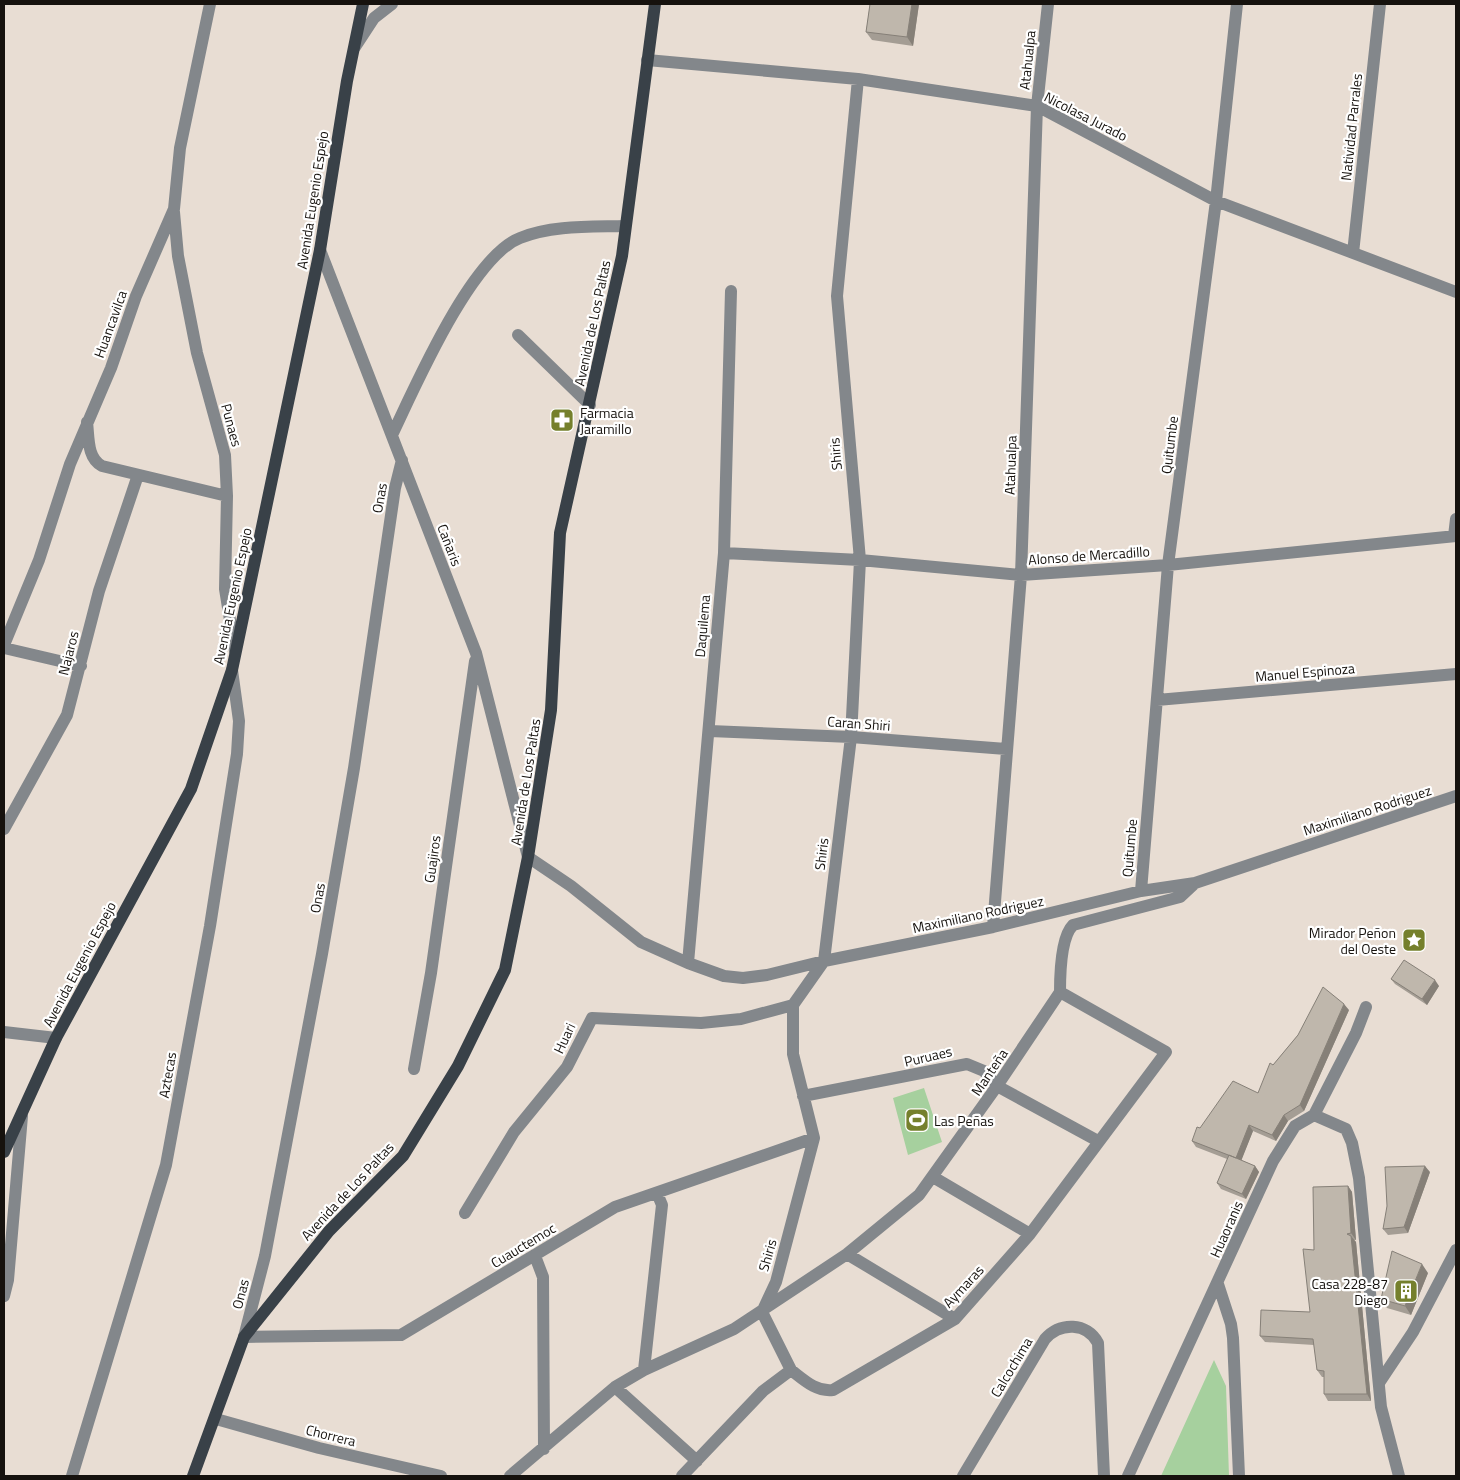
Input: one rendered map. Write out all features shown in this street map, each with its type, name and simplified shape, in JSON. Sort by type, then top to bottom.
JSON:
[{"type":"main road","name":"Avenida Eugenio Espejo","points":[[4,1152],[56,1038],[191,789],[232,670],[320,250],[347,81],[363,4]]},
{"type":"main road","name":"Avenida de Los Paltas","points":[[194,1476],[244,1337],[329,1231],[403,1156],[458,1066],[505,970],[528,857],[551,710],[560,533],[622,256],[655,4]]},
{"type":"street","name":"Huancavilca","points":[[4,646],[39,560],[70,464],[111,368],[136,296],[174,210],[180,148],[210,4]]},
{"type":"street","points":[[354,48],[374,18],[392,4]]},
{"type":"street","name":"Atahualpa","points":[[993,928],[1021,575],[1037,106],[1048,4]]},
{"type":"street","name":"Quitumbe","points":[[1141,890],[1168,565],[1216,201],[1237,4]]},
{"type":"street","name":"Natividad Parrales","points":[[1353,253],[1380,4]]},
{"type":"street","name":"Nicolasa Jurado","points":[[647,60],[858,79],[1037,106],[1216,201],[1456,292]]},
{"type":"street","name":"Shiris","points":[[762,1312],[776,1282],[814,1138],[793,1054],[793,1005],[824,961],[851,737],[860,560],[837,296],[858,79]]},
{"type":"street","name":"Punaes","points":[[174,210],[178,256],[197,353],[225,455],[227,496],[225,589],[235,651]]},
{"type":"street","points":[[392,435],[418,379],[469,286],[498,252],[519,238],[555,229],[625,226]]},
{"type":"street","name":"Cañaris","points":[[320,250],[476,653],[528,857]]},
{"type":"street","name":"Daquilema","points":[[688,963],[710,731],[724,553],[731,291]]},
{"type":"street","points":[[518,335],[590,405]]},
{"type":"street","points":[[87,421],[90,452],[96,463],[227,496]]},
{"type":"street","name":"Onas","points":[[244,1337],[266,1256],[322,954],[354,768],[395,488],[402,460]]},
{"type":"street","name":"Najaros","points":[[4,829],[67,716],[99,591],[138,475]]},
{"type":"street","points":[[1455,536],[1456,519]]},
{"type":"street","name":"Alonso de Mercadillo","points":[[724,553],[860,560],[1021,575],[1168,565],[1455,536]]},
{"type":"street","points":[[4,646],[81,666]]},
{"type":"street","name":"Guajiros","points":[[414,1069],[431,973],[476,653]]},
{"type":"street","name":"Aztecas","points":[[72,1476],[166,1165],[210,926],[237,754],[238,721],[232,670]]},
{"type":"street","name":"Manuel Espinoza","points":[[1157,700],[1456,674]]},
{"type":"street","name":"Caran Shiri","points":[[710,731],[851,737],[1006,749]]},
{"type":"street","name":"Maximiliano Rodriguez","points":[[528,857],[571,886],[641,942],[688,963],[724,976],[743,978],[767,975],[824,961],[993,928],[1141,890],[1195,883],[1456,796]]},
{"type":"street","points":[[1060,992],[1060,975],[1067,931],[1073,925],[1180,896],[1195,883]]},
{"type":"street","name":"Aymaras","points":[[791,1370],[816,1388],[825,1391],[833,1390],[955,1319],[1030,1234],[1166,1052],[1060,992]]},
{"type":"street","name":"Manteña","points":[[762,1312],[847,1254],[920,1195],[998,1086],[1060,992]]},
{"type":"street","name":"Huari","points":[[465,1213],[514,1132],[567,1067],[592,1018],[701,1023],[741,1019],[793,1005]]},
{"type":"street","name":"Huaoranis","points":[[1128,1476],[1273,1161],[1295,1126],[1314,1115],[1356,1033],[1366,1007]]},
{"type":"street","points":[[4,1032],[56,1038]]},
{"type":"street","name":"Puruaes","points":[[803,1096],[968,1064],[984,1071],[998,1086],[1098,1141]]},
{"type":"street","points":[[4,1296],[8,1280],[22,1113]]},
{"type":"street","points":[[1314,1115],[1346,1129],[1352,1143],[1359,1178],[1381,1407],[1399,1476]]},
{"type":"street","name":"Cuauctemoc","points":[[244,1337],[401,1335],[615,1207],[814,1138]]},
{"type":"street","points":[[933,1177],[1030,1234]]},
{"type":"street","points":[[644,1370],[662,1205],[657,1193]]},
{"type":"street","points":[[1379,1383],[1413,1332],[1456,1250]]},
{"type":"street","points":[[847,1254],[955,1319]]},
{"type":"street","points":[[534,1256],[543,1277],[544,1449]]},
{"type":"street","points":[[1218,1284],[1233,1338],[1239,1476]]},
{"type":"street","points":[[510,1476],[615,1387],[644,1370],[734,1329],[762,1312],[791,1370],[763,1391],[682,1476]]},
{"type":"street","name":"Calcochima","points":[[963,1476],[1045,1339],[1056,1329],[1072,1326],[1087,1331],[1094,1336],[1098,1343],[1104,1476]]},
{"type":"street","points":[[615,1387],[697,1461]]},
{"type":"street","name":"Chorrera","points":[[216,1419],[319,1448],[441,1476]]},
{"type":"green space","name":"Las Peñas","points":[[924,1088],[942,1142],[908,1155],[893,1098]]},
{"type":"green space","points":[[1214,1360],[1226,1386],[1229,1476],[1161,1476]]},
{"type":"building","points":[[870,4],[912,4],[907,37],[866,32]]},
{"type":"building","points":[[1404,960],[1435,980],[1422,999],[1391,979]]},
{"type":"building","points":[[1323,987],[1344,1004],[1300,1105],[1284,1115],[1272,1135],[1249,1125],[1236,1158],[1192,1141],[1197,1127],[1200,1128],[1233,1081],[1258,1093],[1270,1063],[1273,1065],[1298,1035]]},
{"type":"building","points":[[1229,1155],[1255,1166],[1242,1194],[1217,1183]]},
{"type":"building","points":[[1425,1166],[1404,1227],[1383,1229],[1387,1206],[1385,1167]]},
{"type":"building","points":[[1348,1186],[1351,1233],[1347,1234],[1351,1236],[1367,1394],[1324,1394],[1324,1371],[1317,1370],[1313,1339],[1260,1336],[1261,1310],[1310,1312],[1303,1249],[1314,1250],[1313,1187]]},
{"type":"building","name":"Casa 228-87 Diego","points":[[1392,1251],[1422,1264],[1405,1306],[1381,1299]]},
{"type":"place","name":"Farmacia Jaramillo","points":[[562,420]]},
{"type":"place","name":"Mirador Peñon del Oeste","points":[[1414,940]]},
{"type":"place","name":"Las Peñas","points":[[917,1120]]},
{"type":"place","name":"Casa 228-87 Diego","points":[[1406,1291]]}]
